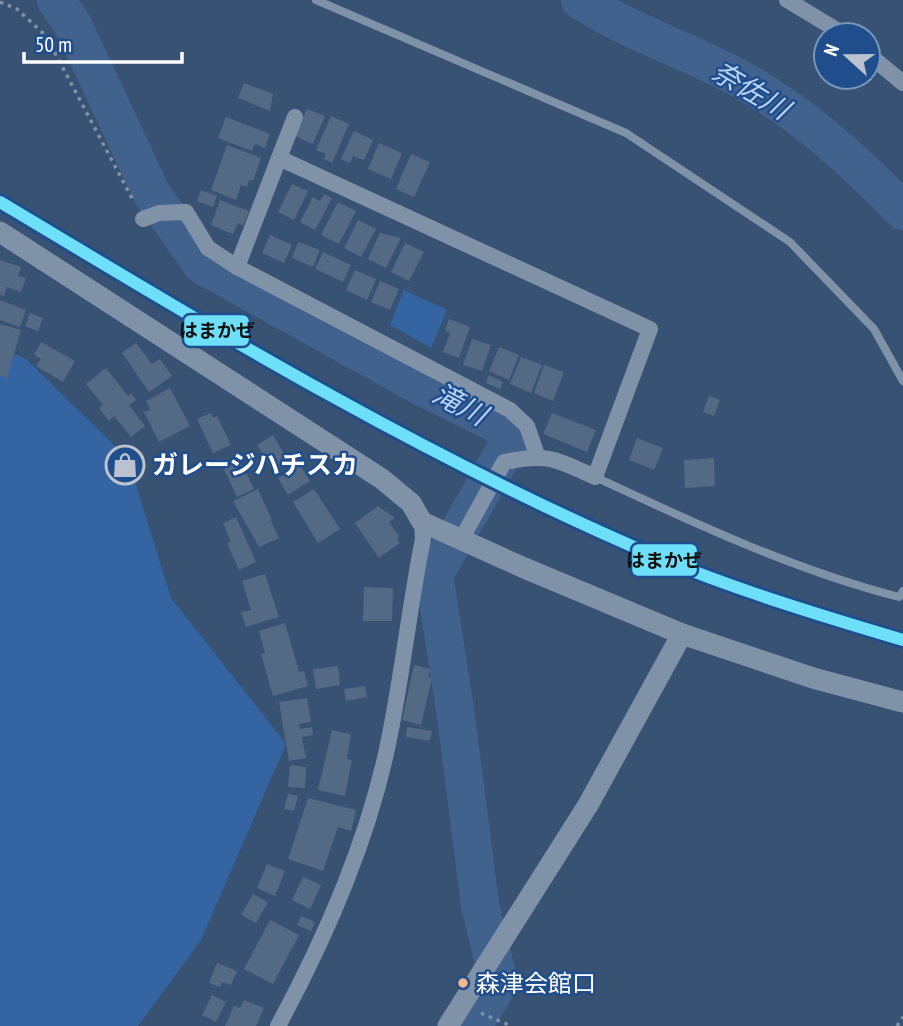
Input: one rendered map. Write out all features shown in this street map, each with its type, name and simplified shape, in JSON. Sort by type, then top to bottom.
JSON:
[{"type":"street","points":[[787,0],[822,21]]},
{"type":"street","points":[[882,66],[903,83]]},
{"type":"street","points":[[237,267],[295,117]]},
{"type":"street","points":[[279,158],[650,329],[595,477],[559,461],[537,455],[504,461],[462,538]]},
{"type":"street","points":[[143,219],[159,214],[186,212],[208,248],[237,267],[510,410],[527,426],[537,455]]},
{"type":"street","points":[[0,232],[382,480],[411,503],[422,522],[423,539],[405,625],[391,725],[363,840],[328,922],[278,1026]]},
{"type":"street","points":[[422,522],[682,634],[813,678],[903,702]]},
{"type":"street","points":[[448,1026],[588,804],[682,634]]},
{"type":"lane","points":[[316,0],[626,133],[790,242],[874,329],[903,381]]},
{"type":"lane","points":[[595,477],[681,517],[846,583],[899,597],[903,591]]},
{"type":"path","points":[[0,2],[17,9],[46,36],[143,219]]},
{"type":"path","points":[[461,1004],[511,1026]]},
{"type":"path","points":[[897,1026],[903,1017]]},
{"type":"shaded area","points":[[404,290],[447,310],[431,348],[390,325]]},
{"type":"shaded area","points":[[0,347],[27,360],[128,459],[171,598],[286,744],[201,940],[138,1026],[0,1026]]},
{"type":"building","points":[[244,83],[273,94],[270,111],[238,98]]},
{"type":"building","points":[[307,109],[325,116],[313,144],[295,136]]},
{"type":"building","points":[[331,116],[349,124],[332,163],[324,159],[326,154],[316,150]]},
{"type":"building","points":[[226,117],[270,134],[265,148],[255,144],[252,151],[218,138]]},
{"type":"building","points":[[354,131],[373,140],[364,160],[353,156],[350,163],[341,159]]},
{"type":"building","points":[[379,143],[402,153],[391,179],[368,169]]},
{"type":"building","points":[[227,145],[261,158],[253,181],[249,180],[247,187],[241,185],[236,200],[211,190]]},
{"type":"building","points":[[411,154],[430,162],[414,197],[396,189]]},
{"type":"building","points":[[292,184],[308,191],[294,220],[278,212]]},
{"type":"building","points":[[201,190],[217,196],[213,207],[197,201]]},
{"type":"building","points":[[324,194],[332,198],[315,230],[300,222],[313,197],[320,201]]},
{"type":"building","points":[[220,200],[249,211],[243,226],[238,223],[233,234],[211,225]]},
{"type":"building","points":[[338,202],[356,211],[339,244],[321,235]]},
{"type":"building","points":[[358,220],[376,229],[361,257],[344,248]]},
{"type":"building","points":[[380,233],[401,238],[386,268],[368,259]]},
{"type":"building","points":[[270,235],[292,245],[284,263],[262,253]]},
{"type":"building","points":[[298,242],[320,250],[313,267],[292,258]]},
{"type":"building","points":[[405,243],[424,252],[409,281],[391,272]]},
{"type":"building","points":[[323,252],[351,265],[343,282],[315,269]]},
{"type":"building","points":[[0,260],[21,267],[18,276],[26,278],[21,292],[7,287],[4,296],[0,295]]},
{"type":"building","points":[[355,270],[376,279],[367,300],[346,290]]},
{"type":"building","points":[[380,281],[399,289],[390,310],[371,302]]},
{"type":"building","points":[[0,300],[26,310],[20,327],[0,320]]},
{"type":"building","points":[[30,313],[43,318],[38,331],[25,326]]},
{"type":"building","points":[[449,319],[470,327],[459,358],[443,352],[450,333],[445,330]]},
{"type":"building","points":[[0,324],[21,330],[7,378],[0,376]]},
{"type":"building","points":[[472,339],[491,345],[482,371],[463,365]]},
{"type":"building","points":[[41,342],[75,361],[63,382],[36,366],[41,359],[34,355]]},
{"type":"building","points":[[136,343],[152,364],[160,359],[172,376],[149,392],[122,353]]},
{"type":"building","points":[[499,347],[519,355],[509,380],[489,371]]},
{"type":"building","points":[[521,357],[542,365],[531,393],[510,384]]},
{"type":"building","points":[[544,365],[564,372],[553,401],[534,393]]},
{"type":"building","points":[[106,368],[128,396],[131,393],[136,400],[129,405],[145,426],[131,437],[114,416],[109,421],[99,408],[103,405],[86,384]]},
{"type":"building","points":[[489,375],[503,382],[500,389],[486,383]]},
{"type":"building","points":[[170,388],[190,426],[159,442],[144,412],[150,410],[146,401]]},
{"type":"building","points":[[709,396],[720,400],[714,416],[703,412]]},
{"type":"building","points":[[211,413],[213,418],[217,416],[231,445],[213,453],[197,419]]},
{"type":"building","points":[[552,413],[596,430],[587,452],[543,434]]},
{"type":"building","points":[[273,435],[289,462],[273,472],[257,445]]},
{"type":"building","points":[[637,438],[663,448],[654,470],[629,460]]},
{"type":"building","points":[[714,458],[715,486],[685,488],[684,460]]},
{"type":"building","points":[[240,460],[254,489],[237,497],[223,467]]},
{"type":"building","points":[[300,465],[310,481],[288,495],[278,478]]},
{"type":"building","points":[[258,489],[272,520],[261,525],[271,521],[279,538],[259,547],[233,501]]},
{"type":"building","points":[[314,489],[340,529],[318,543],[293,502]]},
{"type":"building","points":[[378,506],[395,518],[389,522],[399,536],[397,538],[400,543],[379,558],[355,523]]},
{"type":"building","points":[[236,517],[256,562],[239,570],[227,543],[231,542],[223,523]]},
{"type":"building","points":[[265,574],[279,617],[246,627],[241,612],[251,610],[242,581]]},
{"type":"building","points":[[364,587],[393,588],[392,621],[363,621]]},
{"type":"building","points":[[285,623],[299,672],[304,671],[308,686],[273,696],[261,654],[265,653],[259,631]]},
{"type":"building","points":[[414,665],[430,669],[428,677],[432,678],[421,725],[402,720]]},
{"type":"building","points":[[338,666],[340,685],[316,689],[313,669]]},
{"type":"building","points":[[365,686],[367,697],[346,701],[344,689]]},
{"type":"building","points":[[307,698],[311,722],[299,724],[300,729],[312,727],[313,735],[302,737],[306,758],[289,761],[279,702]]},
{"type":"building","points":[[407,727],[432,731],[430,741],[406,737]]},
{"type":"building","points":[[332,730],[351,734],[347,759],[352,760],[345,796],[318,790]]},
{"type":"building","points":[[290,765],[306,767],[305,788],[288,787]]},
{"type":"building","points":[[288,794],[298,796],[294,811],[284,809]]},
{"type":"building","points":[[308,798],[356,810],[351,831],[338,827],[323,871],[288,859]]},
{"type":"building","points":[[267,864],[285,871],[275,896],[257,888]]},
{"type":"building","points":[[303,877],[321,885],[310,909],[292,900]]},
{"type":"building","points":[[253,894],[268,902],[256,923],[241,915]]},
{"type":"building","points":[[301,916],[315,922],[311,931],[297,925]]},
{"type":"building","points":[[270,920],[299,935],[273,984],[244,969]]},
{"type":"building","points":[[217,963],[237,971],[231,985],[222,982],[220,987],[209,983]]},
{"type":"building","points":[[212,995],[226,1002],[216,1022],[202,1015]]},
{"type":"building","points":[[244,1000],[264,1008],[256,1026],[225,1026],[234,1006],[240,1008]]},
{"type":"waterway","name":"滝川","points":[[56,0],[73,25],[152,194],[202,265],[420,386],[501,426],[508,445],[434,575],[456,716],[480,905],[499,983],[473,1026]]},
{"type":"waterway","name":"奈佐川","points":[[580,0],[632,29],[723,70],[773,99],[841,151],[903,211]]},
{"type":"transit line","name":"はまかぜ","points":[[0,202],[243,346],[407,437],[491,480],[576,521],[691,571],[903,640]]},
{"type":"place","name":"ガレージハチスカ","points":[[125,465]]},
{"type":"place","name":"森津会館口","points":[[463,983]]}]
